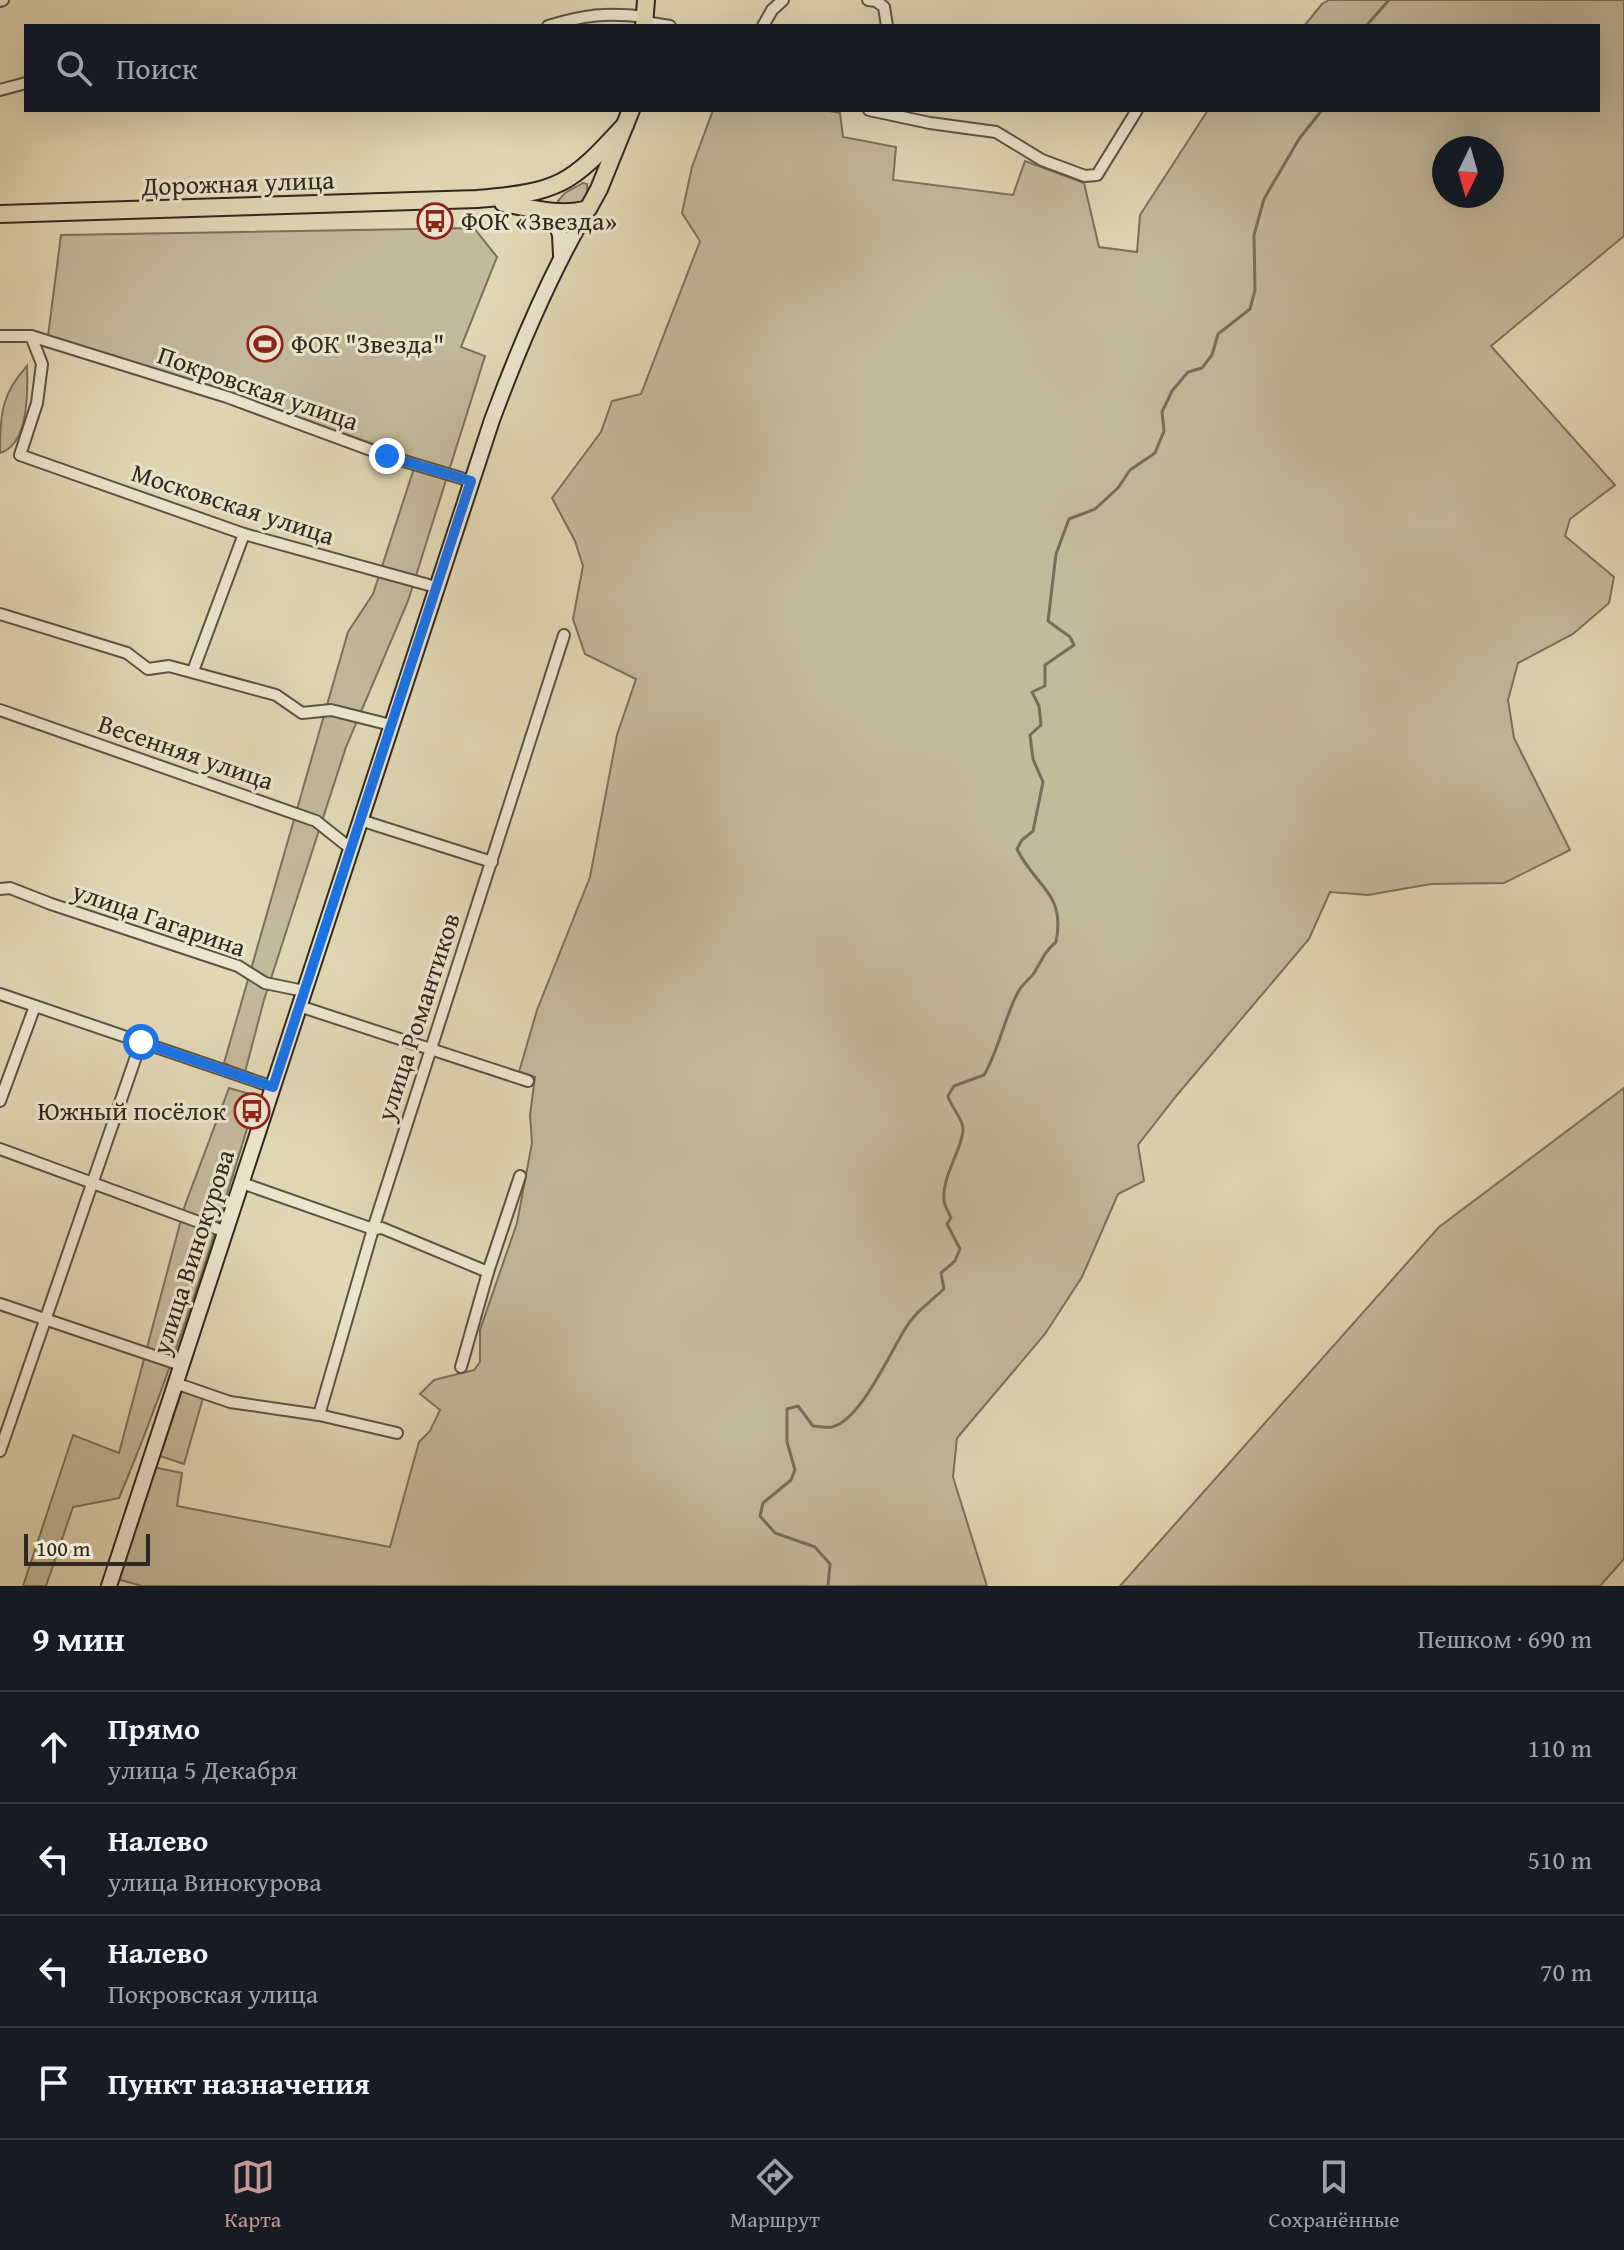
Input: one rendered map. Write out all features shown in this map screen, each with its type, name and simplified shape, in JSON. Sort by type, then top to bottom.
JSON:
[{"type":"main road","points":[[561,255],[552,202],[566,181],[588,165],[628,118]]},
{"type":"main road","points":[[477,199],[575,213],[592,201],[628,118]]},
{"type":"main road","points":[[477,199],[528,194],[566,181],[587,178],[594,184],[592,201]]},
{"type":"main road","name":"Дорожная улица","points":[[0,214],[477,199]]},
{"type":"main road","name":"улица Винокурова","points":[[109,1586],[471,481],[515,357],[561,255],[592,201]]},
{"type":"street","points":[[764,24],[772,10],[783,0]]},
{"type":"street","points":[[868,0],[884,7],[887,24]]},
{"type":"street","points":[[555,24],[606,13],[645,16],[665,24]]},
{"type":"street","points":[[0,90],[24,84]]},
{"type":"street","points":[[878,112],[996,132],[1042,160],[1085,176],[1097,175],[1105,165],[1136,112]]},
{"type":"street","name":"Покровская улица","points":[[0,336],[31,336],[227,397],[387,456],[471,481]]},
{"type":"street","name":"Московская улица","points":[[31,336],[42,364],[37,403],[20,455],[244,534],[436,587]]},
{"type":"street","points":[[193,671],[244,534]]},
{"type":"street","points":[[0,614],[127,653],[148,669],[169,666],[276,695],[302,713],[331,710],[391,725]]},
{"type":"street","name":"улица Романтиков","points":[[319,1415],[373,1229],[564,635]]},
{"type":"street","name":"Весенняя улица","points":[[0,710],[316,821],[350,848]]},
{"type":"street","points":[[360,820],[492,862]]},
{"type":"street","name":"улица Гагарина","points":[[0,889],[10,888],[238,966],[265,983],[304,991]]},
{"type":"street","points":[[0,994],[273,1087]]},
{"type":"street","points":[[0,1101],[35,1006]]},
{"type":"street","points":[[299,1006],[528,1081]]},
{"type":"street","points":[[0,1451],[141,1042]]},
{"type":"street","points":[[0,1149],[226,1232]]},
{"type":"street","points":[[461,1367],[520,1176]]},
{"type":"street","points":[[242,1183],[373,1229],[382,1228],[488,1272]]},
{"type":"street","points":[[0,1304],[181,1365]]},
{"type":"street","points":[[175,1383],[230,1402],[319,1415],[397,1433]]},
{"type":"shaded area","points":[[1329,0],[1624,0],[1624,236],[1491,346],[1615,485],[1570,519],[1565,536],[1614,577],[1609,603],[1573,634],[1518,663],[1508,700],[1514,738],[1570,850],[1504,883],[1431,884],[1368,895],[1330,892],[1309,939],[1138,1145],[1144,1181],[1118,1194],[1082,1277],[1045,1334],[957,1438],[953,1477],[987,1586],[142,1586],[117,1579],[153,1467],[182,1473],[177,1506],[390,1547],[419,1442],[430,1431],[440,1410],[420,1394],[434,1380],[474,1370],[480,1362],[480,1330],[517,1223],[532,1143],[530,1115],[535,1077],[519,1072],[537,1010],[590,877],[617,735],[636,679],[585,654],[573,619],[583,566],[575,541],[552,498],[601,432],[612,401],[641,394],[700,241],[682,213],[692,167],[712,112],[840,113],[843,137],[896,147],[893,180],[1013,195],[1025,161],[1084,183],[1099,247],[1137,252],[1140,215],[1207,112],[1600,112],[1600,24],[1306,24]]},
{"type":"shaded area","points":[[583,183],[587,184],[584,199],[577,204],[561,207],[558,201],[565,193]]},
{"type":"shaded area","name":"ФОК \"Звезда\"","points":[[474,228],[497,257],[461,347],[485,356],[408,601],[346,747],[264,1000],[245,1072],[224,1063],[348,632],[373,594],[417,459],[228,393],[48,336],[61,235]]},
{"type":"shaded area","points":[[27,366],[27,402],[22,428],[10,448],[0,453],[7,396]]},
{"type":"shaded area","points":[[229,1088],[257,1096],[176,1349],[119,1498],[73,1507],[46,1586],[23,1586],[73,1435],[119,1453],[185,1205]]},
{"type":"shaded area","points":[[1624,1088],[1624,1559],[1600,1586],[1120,1586],[1439,1227]]},
{"type":"shaded area","points":[[182,1391],[203,1398],[184,1464],[160,1456]]},
{"type":"waterway","points":[[1368,24],[1389,0]]},
{"type":"waterway","points":[[828,1586],[830,1564],[815,1547],[775,1533],[760,1516],[763,1503],[791,1480],[795,1470],[787,1442],[787,1409],[798,1406],[813,1426],[832,1427],[843,1422],[863,1400],[909,1323],[944,1289],[941,1273],[955,1261],[960,1249],[947,1224],[951,1218],[944,1202],[944,1191],[963,1131],[962,1122],[948,1096],[954,1086],[984,1075],[1018,992],[1056,942],[1058,925],[1053,901],[1017,849],[1033,831],[1043,782],[1033,759],[1030,735],[1041,725],[1039,706],[1032,692],[1045,686],[1045,665],[1074,645],[1070,637],[1048,621],[1056,554],[1069,519],[1095,509],[1118,488],[1130,470],[1155,453],[1164,431],[1162,412],[1172,391],[1188,372],[1202,368],[1212,355],[1218,334],[1250,309],[1255,290],[1254,235],[1264,199],[1299,139],[1320,112]]},
{"type":"place","name":"ФОК «Звезда»","points":[[435,221]]},
{"type":"place","name":"ФОК \"Звезда\"","points":[[265,344]]},
{"type":"place","name":"Южный посёлок","points":[[252,1111]]},
{"type":"route","points":[[141,1042],[273,1087],[471,481],[387,456]]}]
